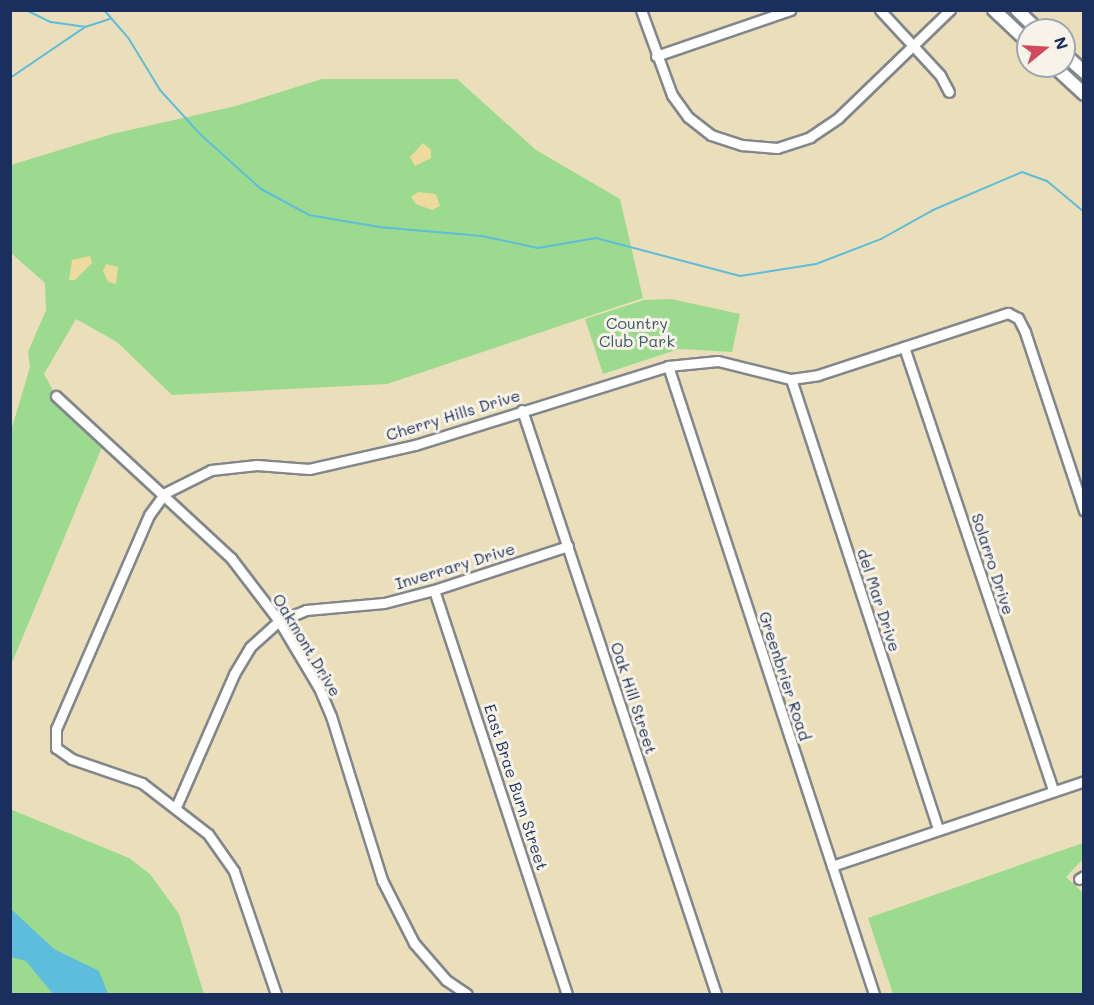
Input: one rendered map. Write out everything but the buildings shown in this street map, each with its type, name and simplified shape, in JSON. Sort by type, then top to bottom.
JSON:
[{"type":"street","points":[[641,10],[672,95],[688,117],[711,135],[742,145],[777,148],[810,137],[838,118],[950,10]]},
{"type":"street","points":[[656,56],[790,10]]},
{"type":"street","points":[[880,10],[940,75],[949,92]]},
{"type":"street","points":[[994,10],[1016,31]]},
{"type":"street","points":[[1066,78],[1083,94]]},
{"type":"street","name":"Cherry Hills Drive","points":[[176,807],[142,783],[72,759],[56,748],[56,729],[149,515],[165,493],[211,470],[257,465],[309,469],[415,445],[668,366],[718,362],[791,379],[818,375],[1008,313],[1018,318],[1083,510]]},
{"type":"street","name":"Solarro Drive","points":[[904,347],[1053,791]]},
{"type":"street","name":"Greenbrier Road","points":[[668,366],[832,866],[871,994]]},
{"type":"street","name":"del Mar Drive","points":[[791,379],[938,830]]},
{"type":"street","name":"Oakmont Drive","points":[[56,396],[165,493],[231,558],[279,621],[319,688],[331,716],[382,880],[414,943],[446,980],[467,994]]},
{"type":"street","name":"Oak Hill Street","points":[[522,410],[716,994]]},
{"type":"street","name":"Inverrary Drive","points":[[176,807],[234,674],[250,647],[279,621],[306,609],[384,603],[434,590],[568,546]]},
{"type":"street","name":"East Brae Burn Street","points":[[434,590],[567,994]]},
{"type":"street","points":[[832,866],[1083,781]]},
{"type":"street","points":[[176,807],[208,834],[234,871],[276,994]]},
{"type":"green space","points":[[322,79],[457,79],[536,150],[620,199],[643,298],[387,384],[172,395],[117,342],[76,319],[44,374],[56,396],[105,440],[11,665],[11,431],[30,367],[28,352],[46,310],[45,283],[11,253],[11,165],[112,134],[236,106]]},
{"type":"green space","name":"Country Club Park","points":[[671,299],[740,314],[732,352],[679,349],[603,374],[585,319],[644,300]]},
{"type":"green space","points":[[10,809],[129,858],[150,874],[179,914],[204,994],[11,994]]},
{"type":"green space","points":[[1083,843],[1083,859],[1066,877],[1083,893],[1083,994],[893,994],[868,918]]},
{"type":"sand","points":[[423,143],[431,150],[431,158],[415,166],[410,157]]},
{"type":"sand","points":[[418,192],[436,194],[440,206],[432,210],[416,204],[411,197]]},
{"type":"sand","points":[[90,256],[92,263],[75,280],[69,280],[72,260]]},
{"type":"sand","points":[[106,264],[118,267],[116,284],[108,282],[103,271]]},
{"type":"water","points":[[10,908],[54,949],[99,971],[108,994],[53,994],[26,961],[11,957]]},
{"type":"waterway","points":[[26,10],[51,22],[85,27]]},
{"type":"waterway","points":[[104,10],[129,39],[160,90],[201,135],[261,189],[309,215],[379,227],[482,236],[538,248],[596,238],[740,276],[816,264],[881,239],[933,210],[1022,172],[1047,181],[1084,212]]},
{"type":"waterway","points":[[10,78],[85,27],[110,19]]}]
